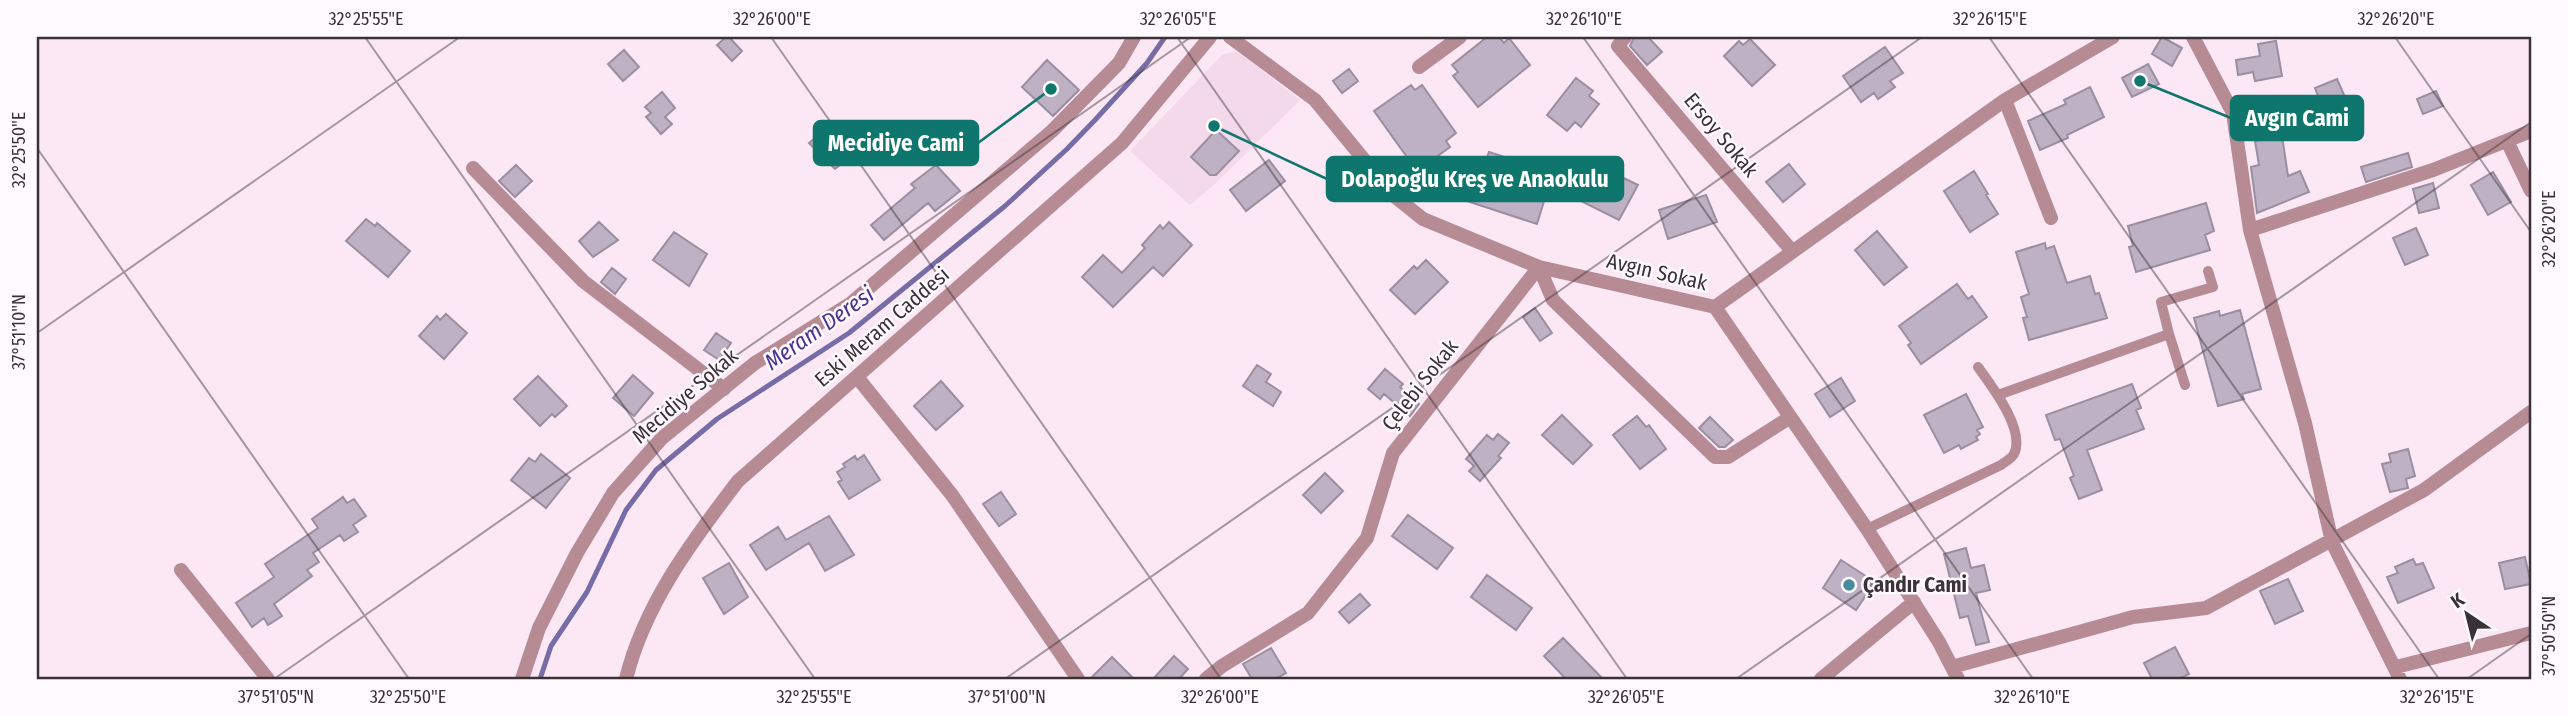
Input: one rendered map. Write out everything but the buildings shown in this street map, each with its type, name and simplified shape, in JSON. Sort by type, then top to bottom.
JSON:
[{"type":"street","name":"Mecidiye Sokak","points":[[522,679],[539,628],[577,553],[613,493],[662,438],[755,363],[850,304],[1031,150],[1119,63],[1135,37]]},
{"type":"street","name":"Eski Meram Caddesi","points":[[626,679],[631,659],[660,595],[690,543],[738,481],[1122,142],[1210,37]]},
{"type":"street","name":"Avgın Sokak","points":[[1230,37],[1315,100],[1393,195],[1423,219],[1539,267],[1715,307],[1914,601],[1955,673]]},
{"type":"street","points":[[1419,67],[1460,37]]},
{"type":"street","points":[[1715,307],[2005,100],[2113,37]]},
{"type":"street","points":[[2193,37],[2233,113],[2250,230],[2305,423],[2332,542],[2398,673],[2531,633]]},
{"type":"street","name":"Ersoy Sokak","points":[[1622,42],[1792,251]]},
{"type":"street","points":[[2005,100],[2051,218]]},
{"type":"street","points":[[2250,230],[2433,170],[2531,131]]},
{"type":"street","points":[[2507,141],[2531,191]]},
{"type":"street","points":[[473,168],[583,281],[724,389]]},
{"type":"street","points":[[1539,267],[1553,300],[1716,457],[1728,457],[1789,418]]},
{"type":"street","name":"Çelebi Sokak","points":[[1206,679],[1222,666],[1308,613],[1367,538],[1393,453],[1539,267]]},
{"type":"street","points":[[857,377],[952,495],[1078,679]]},
{"type":"street","points":[[1955,673],[2133,617],[2206,608],[2424,490],[2531,412]]},
{"type":"street","points":[[181,570],[268,679]]},
{"type":"street","points":[[1821,679],[1914,601]]},
{"type":"lane","points":[[2185,385],[2161,302],[2213,287],[2208,271]]},
{"type":"lane","points":[[1998,395],[2169,334]]},
{"type":"lane","points":[[1867,530],[2001,465],[2014,454],[2017,440],[2009,415],[1978,367]]},
{"type":"shaded area","points":[[1236,52],[1300,100],[1190,205],[1130,151],[1223,54]]},
{"type":"waterway","name":"Meram Deresi","points":[[540,679],[551,646],[587,592],[626,510],[656,470],[717,419],[849,333],[1005,206],[1095,120],[1147,63],[1165,37]]},
{"type":"place","name":"Avgın Cami","points":[[2140,81]]},
{"type":"place","name":"Mecidiye Cami","points":[[1051,89]]},
{"type":"place","name":"Dolapoğlu Kreş ve Anaokulu","points":[[1214,126]]},
{"type":"place","name":"Çandır Cami","points":[[1849,585]]}]
